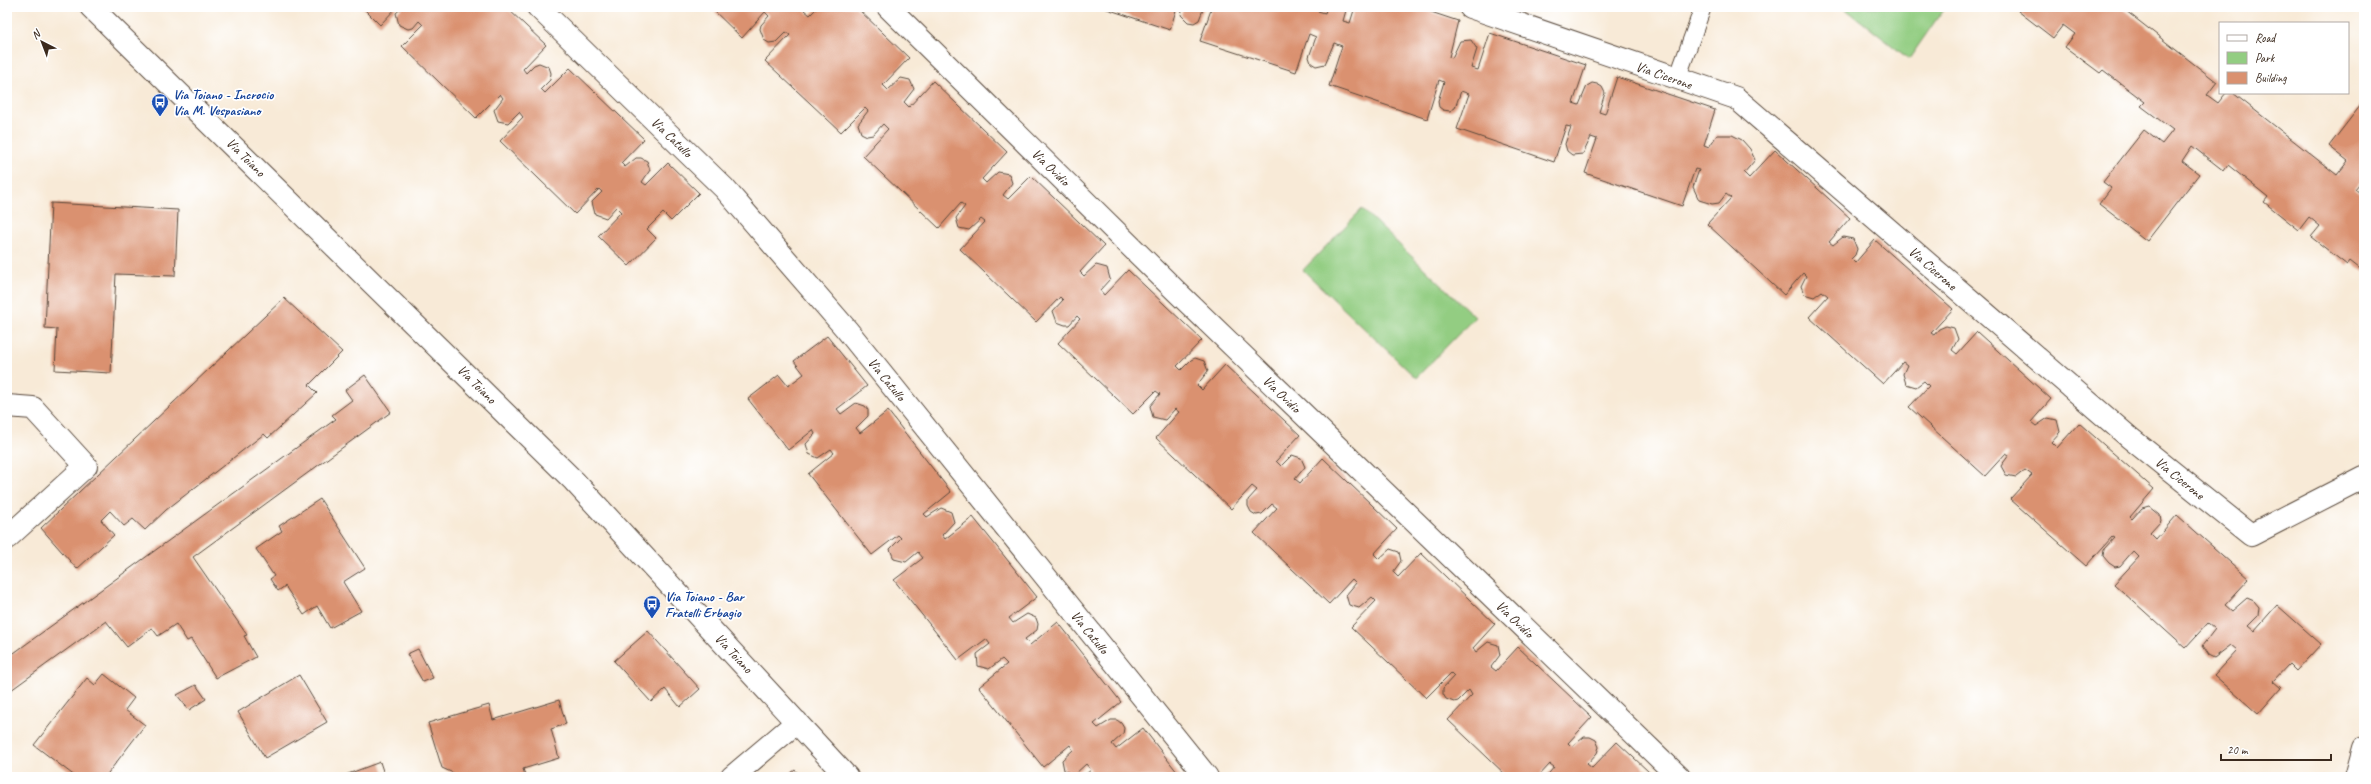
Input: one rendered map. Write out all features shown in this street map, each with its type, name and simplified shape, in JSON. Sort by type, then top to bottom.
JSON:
[{"type":"street","name":"Via Toiano","points":[[91,7],[574,480],[847,777]]},
{"type":"street","name":"Via Ovidio","points":[[888,7],[1176,291],[1679,777]]},
{"type":"street","name":"Via Cicerone","points":[[1470,7],[1736,98],[2130,438],[2251,535],[2364,477]]},
{"type":"street","name":"Via Catullo","points":[[541,8],[724,188],[837,318],[1207,777]]},
{"type":"street","points":[[7,406],[33,408],[86,466],[7,538]]},
{"type":"street","points":[[732,777],[796,722]]},
{"type":"street","points":[[2356,777],[2364,748]]},
{"type":"lane","points":[[1677,79],[1703,7]]},
{"type":"green space","points":[[1843,7],[1945,7],[1909,59]]},
{"type":"green space","points":[[1362,209],[1475,317],[1416,378],[1303,270]]},
{"type":"building","points":[[362,7],[397,7],[380,25]]},
{"type":"building","points":[[403,7],[506,7],[546,45],[523,69],[526,73],[534,65],[539,63],[549,67],[551,73],[550,80],[541,89],[545,93],[570,68],[644,139],[621,163],[625,167],[636,158],[641,158],[647,161],[650,170],[642,182],[646,185],[668,163],[699,193],[671,221],[663,213],[647,229],[656,238],[629,266],[598,236],[621,212],[616,207],[606,218],[595,214],[592,202],[602,192],[599,189],[575,214],[500,141],[523,117],[519,112],[508,123],[498,121],[494,110],[503,98],[500,94],[476,118],[402,46],[423,25],[419,21],[413,28],[408,29],[399,25],[396,13]]},
{"type":"building","points":[[710,7],[807,7],[804,10],[810,15],[818,7],[856,7],[909,58],[883,85],[888,90],[901,78],[910,80],[914,89],[904,102],[909,107],[933,81],[1007,152],[982,179],[986,183],[998,172],[1009,174],[1012,183],[1003,195],[1008,199],[1031,176],[1104,246],[1080,272],[1084,276],[1096,265],[1107,268],[1110,279],[1100,290],[1104,295],[1128,270],[1202,340],[1177,366],[1181,370],[1195,358],[1204,361],[1208,371],[1197,385],[1202,390],[1225,365],[1300,435],[1276,461],[1281,466],[1292,455],[1301,458],[1305,467],[1295,479],[1300,483],[1323,458],[1397,529],[1374,554],[1379,559],[1390,549],[1399,552],[1401,561],[1393,572],[1398,577],[1421,553],[1495,624],[1473,648],[1476,652],[1488,642],[1498,645],[1500,655],[1491,667],[1496,671],[1518,647],[1592,717],[1568,743],[1572,747],[1584,737],[1590,737],[1596,740],[1599,747],[1597,753],[1587,764],[1592,768],[1617,742],[1649,772],[1644,777],[1546,777],[1554,767],[1550,764],[1538,777],[1508,777],[1448,720],[1472,695],[1469,690],[1458,701],[1454,702],[1446,699],[1443,694],[1443,688],[1454,676],[1451,673],[1426,698],[1351,627],[1376,601],[1372,597],[1359,608],[1349,605],[1346,595],[1356,583],[1352,579],[1329,604],[1254,533],[1277,508],[1272,504],[1262,514],[1256,515],[1251,512],[1248,506],[1248,500],[1257,490],[1252,486],[1231,509],[1156,438],[1179,412],[1175,409],[1165,420],[1153,417],[1150,406],[1160,394],[1156,391],[1133,414],[1058,343],[1080,319],[1077,316],[1069,325],[1057,322],[1053,311],[1063,300],[1060,297],[1036,322],[960,249],[985,222],[981,219],[969,230],[959,228],[956,218],[965,206],[961,203],[939,228],[863,156],[888,129],[883,124],[873,135],[867,136],[861,133],[858,124],[868,111],[865,108],[841,132],[765,61],[790,35],[786,32],[776,42],[769,43],[764,40],[760,29],[761,25],[769,16],[765,12],[742,38]]},
{"type":"building","points":[[1101,7],[1177,7],[1170,30]]},
{"type":"building","points":[[1183,7],[1204,7],[1199,20],[1194,23],[1188,22],[1181,15]]},
{"type":"building","points":[[1212,7],[1320,7],[1318,11],[1325,13],[1327,7],[1347,7],[1343,21],[1350,23],[1355,7],[1416,7],[1458,21],[1449,57],[1452,58],[1460,41],[1471,40],[1477,49],[1471,68],[1478,70],[1490,33],[1586,65],[1573,103],[1579,105],[1587,86],[1592,83],[1597,84],[1602,87],[1605,93],[1599,112],[1605,114],[1617,77],[1715,110],[1704,145],[1709,147],[1717,135],[1732,135],[1742,140],[1750,149],[1755,160],[1744,173],[1749,178],[1775,150],[1850,218],[1829,242],[1833,245],[1843,237],[1853,239],[1857,249],[1855,255],[1851,259],[1855,263],[1875,240],[1953,309],[1931,333],[1934,335],[1939,329],[1946,326],[1954,328],[1958,339],[1952,350],[1957,354],[1977,332],[2051,399],[2031,422],[2036,426],[2048,418],[2057,420],[2060,432],[2051,442],[2057,448],[2079,423],[2154,489],[2130,517],[2132,519],[2142,508],[2149,506],[2160,515],[2161,521],[2150,533],[2156,539],[2177,515],[2249,579],[2225,605],[2232,611],[2247,598],[2254,601],[2259,607],[2258,616],[2248,626],[2254,631],[2277,605],[2321,644],[2296,671],[2289,664],[2273,681],[2281,688],[2258,714],[2214,675],[2237,650],[2231,645],[2214,658],[2208,655],[2202,646],[2215,629],[2208,623],[2185,648],[2114,584],[2139,557],[2133,551],[2120,566],[2115,567],[2109,563],[2103,556],[2104,549],[2114,538],[2112,537],[2086,566],[2010,499],[2032,475],[2025,470],[2016,477],[2006,475],[2001,466],[2009,455],[2006,453],[1985,476],[1909,407],[1929,386],[1924,381],[1916,387],[1906,384],[1903,374],[1907,365],[1903,362],[1883,384],[1809,317],[1828,296],[1822,291],[1814,297],[1804,294],[1801,286],[1806,276],[1803,273],[1784,295],[1707,224],[1731,198],[1726,194],[1719,203],[1712,204],[1699,200],[1693,187],[1699,170],[1695,169],[1682,206],[1585,173],[1597,139],[1591,137],[1583,154],[1572,155],[1567,151],[1565,144],[1571,127],[1566,126],[1554,162],[1457,129],[1469,94],[1461,91],[1455,108],[1450,111],[1443,110],[1439,107],[1438,101],[1444,82],[1439,80],[1427,119],[1329,86],[1342,46],[1334,43],[1325,64],[1316,66],[1311,63],[1309,57],[1316,37],[1309,34],[1296,72],[1200,41]]},
{"type":"building","points":[[2020,7],[2121,7],[2217,82],[2207,95],[2218,103],[2225,94],[2234,94],[2337,175],[2348,161],[2329,146],[2364,101],[2364,178],[2355,189],[2364,196],[2364,272],[2350,261],[2347,265],[2311,237],[2320,226],[2309,217],[2299,230],[2264,202],[2268,197],[2228,165],[2224,171],[2192,146],[2182,161],[2199,174],[2147,241],[2099,204],[2111,188],[2103,182],[2144,130],[2162,144],[2173,130],[2141,106],[2145,102],[2103,70],[2100,73],[2065,47],[2075,34],[2063,25],[2053,38],[2018,11]]},
{"type":"building","points":[[51,203],[178,210],[175,276],[116,274],[111,373],[55,370],[57,329],[45,328]]},
{"type":"building","points":[[284,298],[342,352],[309,385],[317,393],[268,438],[264,434],[166,510],[145,530],[133,519],[124,526],[110,511],[101,520],[114,535],[77,569],[41,528]]},
{"type":"building","points":[[827,336],[867,386],[837,409],[841,414],[856,403],[865,406],[868,410],[868,416],[856,428],[860,433],[888,411],[951,492],[924,514],[927,517],[941,508],[951,512],[954,522],[942,535],[945,539],[973,517],[1037,597],[1009,618],[1013,623],[1027,614],[1036,618],[1038,624],[1037,630],[1025,639],[1030,645],[1058,622],[1121,702],[1094,724],[1098,728],[1111,720],[1117,720],[1121,723],[1124,728],[1123,734],[1112,744],[1116,749],[1143,728],[1181,777],[1082,777],[1091,770],[1086,764],[1075,774],[1064,770],[1062,760],[1073,750],[1070,745],[1043,767],[979,687],[1007,664],[1002,659],[989,669],[978,666],[977,654],[990,644],[986,639],[958,660],[894,580],[923,558],[918,552],[906,562],[894,559],[890,549],[901,538],[898,535],[872,555],[808,474],[834,453],[831,449],[818,458],[809,454],[806,444],[815,434],[813,430],[788,450],[748,399],[779,375],[788,386],[804,374],[794,361]]},
{"type":"building","points":[[365,375],[391,412],[193,557],[247,635],[244,636],[256,657],[216,678],[191,639],[187,641],[176,624],[158,636],[152,628],[127,647],[106,621],[7,693],[7,658],[336,419],[332,415],[352,400],[345,390]]},
{"type":"building","points":[[320,499],[365,568],[343,582],[361,611],[330,628],[317,606],[304,615],[285,586],[278,591],[270,579],[274,576],[256,549],[282,531],[279,526]]},
{"type":"building","points":[[648,631],[700,689],[680,707],[665,689],[651,702],[614,661]]},
{"type":"building","points":[[418,649],[433,678],[423,682],[407,654]]},
{"type":"building","points":[[104,674],[134,698],[125,710],[145,725],[105,777],[76,777],[34,745],[87,678],[95,685]]},
{"type":"building","points":[[299,675],[327,722],[265,758],[238,712]]},
{"type":"building","points":[[196,685],[206,699],[189,710],[177,695]]},
{"type":"building","points":[[559,700],[566,724],[551,729],[559,758],[523,769],[525,775],[519,777],[470,777],[469,774],[460,776],[442,768],[428,723],[489,705],[493,720]]},
{"type":"building","points":[[380,762],[385,777],[340,777]]},
{"type":"building","points":[[795,770],[801,777],[786,777]]},
{"type":"place","name":"Via Toiano - Incrocio Via M. Vespasiano","points":[[160,117]]},
{"type":"place","name":"Via Toiano - Bar Fratelli Erbagio","points":[[652,619]]}]
